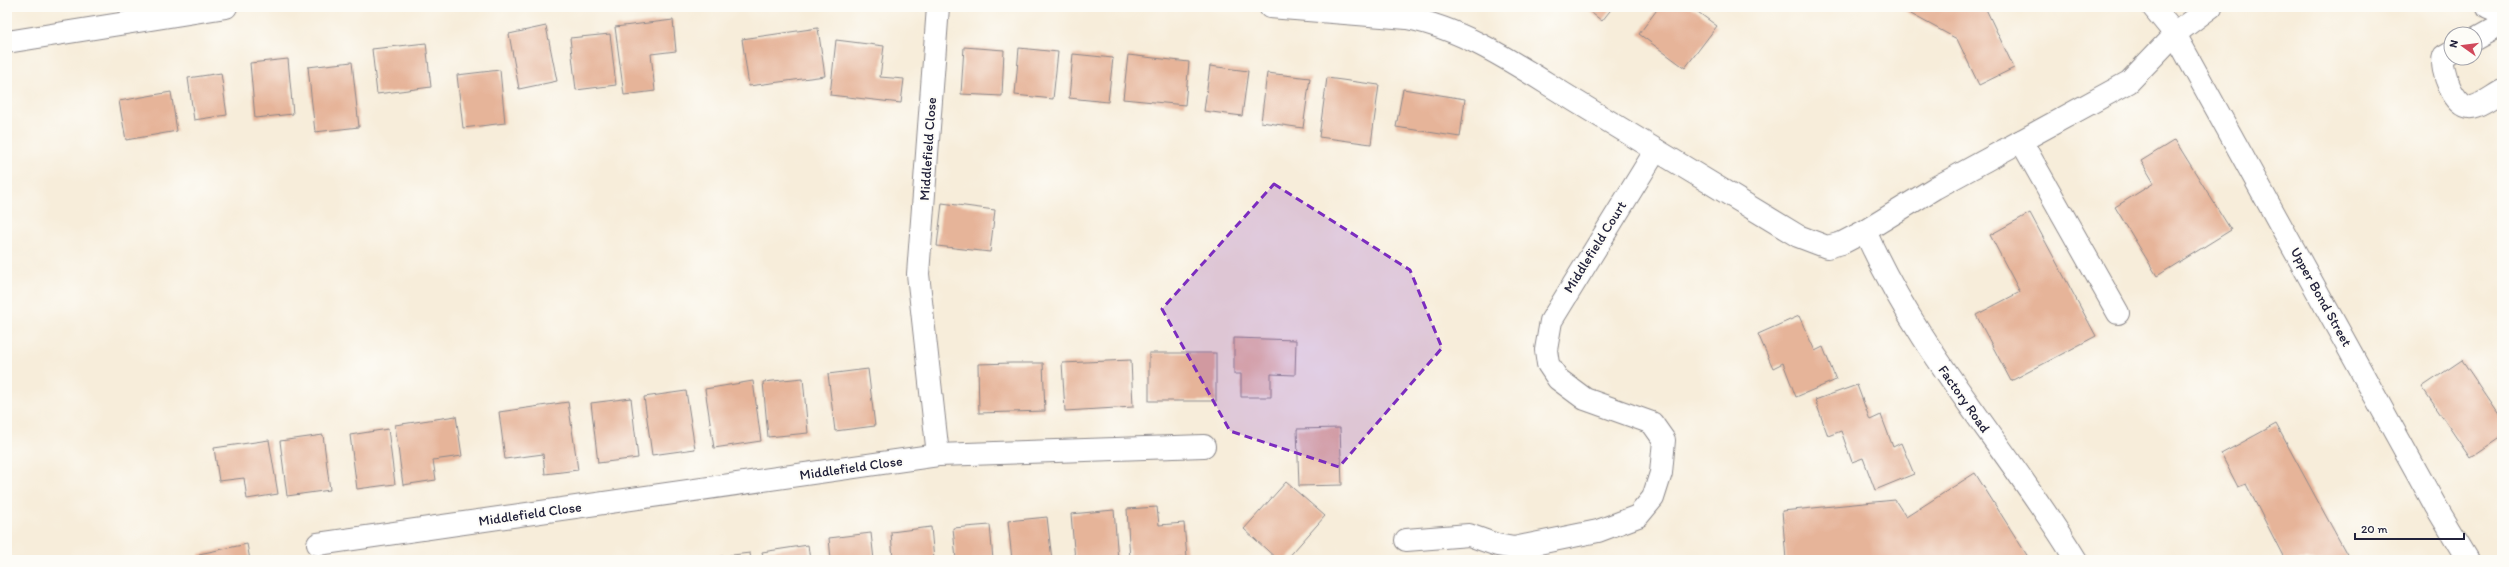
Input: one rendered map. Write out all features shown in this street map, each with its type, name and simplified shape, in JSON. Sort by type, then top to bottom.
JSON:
[{"type":"street","points":[[7,42],[226,7]]},
{"type":"street","name":"Middlefield Close","points":[[318,544],[938,455],[918,274],[938,7]]},
{"type":"street","points":[[1270,7],[1381,14],[1426,21],[1456,32],[1798,236],[1815,244],[1827,247],[1842,243],[1865,231],[1935,188],[2129,82],[2175,34],[2211,7]]},
{"type":"street","name":"Upper Bond Street","points":[[2153,7],[2175,34],[2435,505],[2468,560]]},
{"type":"street","points":[[2488,7],[2502,13]]},
{"type":"street","points":[[2483,35],[2502,24]]},
{"type":"street","points":[[2443,62],[2442,68],[2457,101],[2460,104],[2471,108],[2502,91]]},
{"type":"street","points":[[2021,141],[2118,314]]},
{"type":"street","name":"Middlefield Court","points":[[1406,540],[1469,535],[1497,545],[1514,548],[1598,531],[1638,516],[1653,498],[1661,473],[1664,440],[1652,423],[1585,399],[1558,379],[1548,364],[1546,350],[1551,321],[1656,150]]},
{"type":"street","name":"Factory Road","points":[[1865,231],[1884,273],[1911,321],[2076,560]]},
{"type":"street","points":[[938,455],[1204,446]]},
{"type":"highlighted area","points":[[1274,184],[1410,270],[1442,348],[1339,467],[1230,431],[1162,309]]},
{"type":"building","points":[[1584,7],[1613,7],[1602,21]]},
{"type":"building","points":[[1659,7],[1691,7],[1717,26],[1685,68],[1639,34]]},
{"type":"building","points":[[1898,7],[1985,7],[2014,68],[1979,85],[1957,39]]},
{"type":"building","points":[[673,20],[676,51],[651,54],[655,91],[624,95],[615,27]]},
{"type":"building","points":[[546,26],[557,81],[519,89],[509,34]]},
{"type":"building","points":[[818,28],[825,76],[749,86],[742,39]]},
{"type":"building","points":[[610,34],[616,85],[576,90],[570,38]]},
{"type":"building","points":[[836,40],[884,46],[880,77],[904,79],[901,103],[830,95]]},
{"type":"building","points":[[426,43],[431,87],[377,94],[372,49]]},
{"type":"building","points":[[964,47],[1004,50],[1002,96],[961,94]]},
{"type":"building","points":[[1019,48],[1058,52],[1053,99],[1015,95]]},
{"type":"building","points":[[1073,54],[1113,58],[1108,102],[1069,98]]},
{"type":"building","points":[[1128,55],[1189,62],[1185,105],[1123,99]]},
{"type":"building","points":[[288,59],[293,114],[255,118],[250,63]]},
{"type":"building","points":[[352,62],[359,127],[315,132],[308,67]]},
{"type":"building","points":[[1210,66],[1248,71],[1242,116],[1204,111]]},
{"type":"building","points":[[500,70],[505,123],[463,128],[457,75]]},
{"type":"building","points":[[221,73],[227,115],[194,120],[188,78]]},
{"type":"building","points":[[1267,73],[1310,78],[1303,128],[1261,122]]},
{"type":"building","points":[[1327,78],[1379,85],[1371,144],[1319,137]]},
{"type":"building","points":[[1403,89],[1465,99],[1460,137],[1396,127]]},
{"type":"building","points":[[171,92],[177,131],[126,140],[119,101]]},
{"type":"building","points":[[2175,140],[2231,230],[2157,276],[2115,207],[2154,183],[2141,161]]},
{"type":"building","points":[[942,203],[995,210],[990,252],[937,246]]},
{"type":"building","points":[[2030,213],[2096,336],[2011,381],[1976,315],[2020,292],[1990,235]]},
{"type":"building","points":[[1799,316],[1815,351],[1823,347],[1836,380],[1796,397],[1783,363],[1773,368],[1758,334]]},
{"type":"building","points":[[1234,338],[1296,340],[1295,375],[1271,374],[1271,397],[1241,397],[1241,374],[1234,374]]},
{"type":"building","points":[[1149,353],[1216,353],[1216,401],[1149,401]]},
{"type":"building","points":[[1131,360],[1133,407],[1065,411],[1062,363]]},
{"type":"building","points":[[2462,360],[2502,419],[2502,436],[2470,458],[2422,387]]},
{"type":"building","points":[[1043,363],[1045,411],[979,413],[978,364]]},
{"type":"building","points":[[868,369],[875,426],[835,431],[828,374]]},
{"type":"building","points":[[803,378],[808,433],[768,437],[763,382]]},
{"type":"building","points":[[753,381],[761,441],[714,448],[705,389]]},
{"type":"building","points":[[1857,385],[1870,420],[1881,415],[1893,447],[1901,443],[1914,474],[1875,490],[1863,458],[1852,462],[1841,431],[1828,436],[1815,400]]},
{"type":"building","points":[[686,391],[695,449],[652,455],[644,397]]},
{"type":"building","points":[[631,398],[638,458],[598,463],[591,403]]},
{"type":"building","points":[[568,402],[578,470],[545,474],[543,454],[505,459],[499,412]]},
{"type":"building","points":[[456,416],[462,456],[433,460],[436,480],[403,485],[395,425]]},
{"type":"building","points":[[2276,424],[2350,560],[2285,560],[2246,484],[2238,487],[2221,454]]},
{"type":"building","points":[[1340,428],[1342,485],[1299,486],[1297,429]]},
{"type":"building","points":[[388,429],[395,484],[357,489],[350,435]]},
{"type":"building","points":[[323,435],[330,490],[287,496],[280,441]]},
{"type":"building","points":[[269,440],[278,494],[247,499],[244,478],[219,481],[214,448]]},
{"type":"building","points":[[1975,473],[2030,560],[1786,560],[1782,511],[1895,500],[1906,517]]},
{"type":"building","points":[[1286,482],[1325,516],[1286,560],[1278,560],[1244,529]]},
{"type":"building","points":[[1157,507],[1159,525],[1184,523],[1187,558],[1130,560],[1127,509]]},
{"type":"building","points":[[1114,510],[1118,560],[1075,560],[1071,514]]},
{"type":"building","points":[[1047,517],[1052,560],[1012,560],[1008,521]]},
{"type":"building","points":[[990,525],[993,560],[956,560],[953,528]]},
{"type":"building","points":[[931,527],[934,560],[893,560],[891,532]]},
{"type":"building","points":[[871,533],[874,560],[831,560],[829,538]]},
{"type":"building","points":[[247,544],[250,560],[200,560],[199,554]]},
{"type":"building","points":[[808,545],[810,560],[764,560],[762,552]]},
{"type":"building","points":[[750,553],[751,560],[716,560],[715,557]]}]
